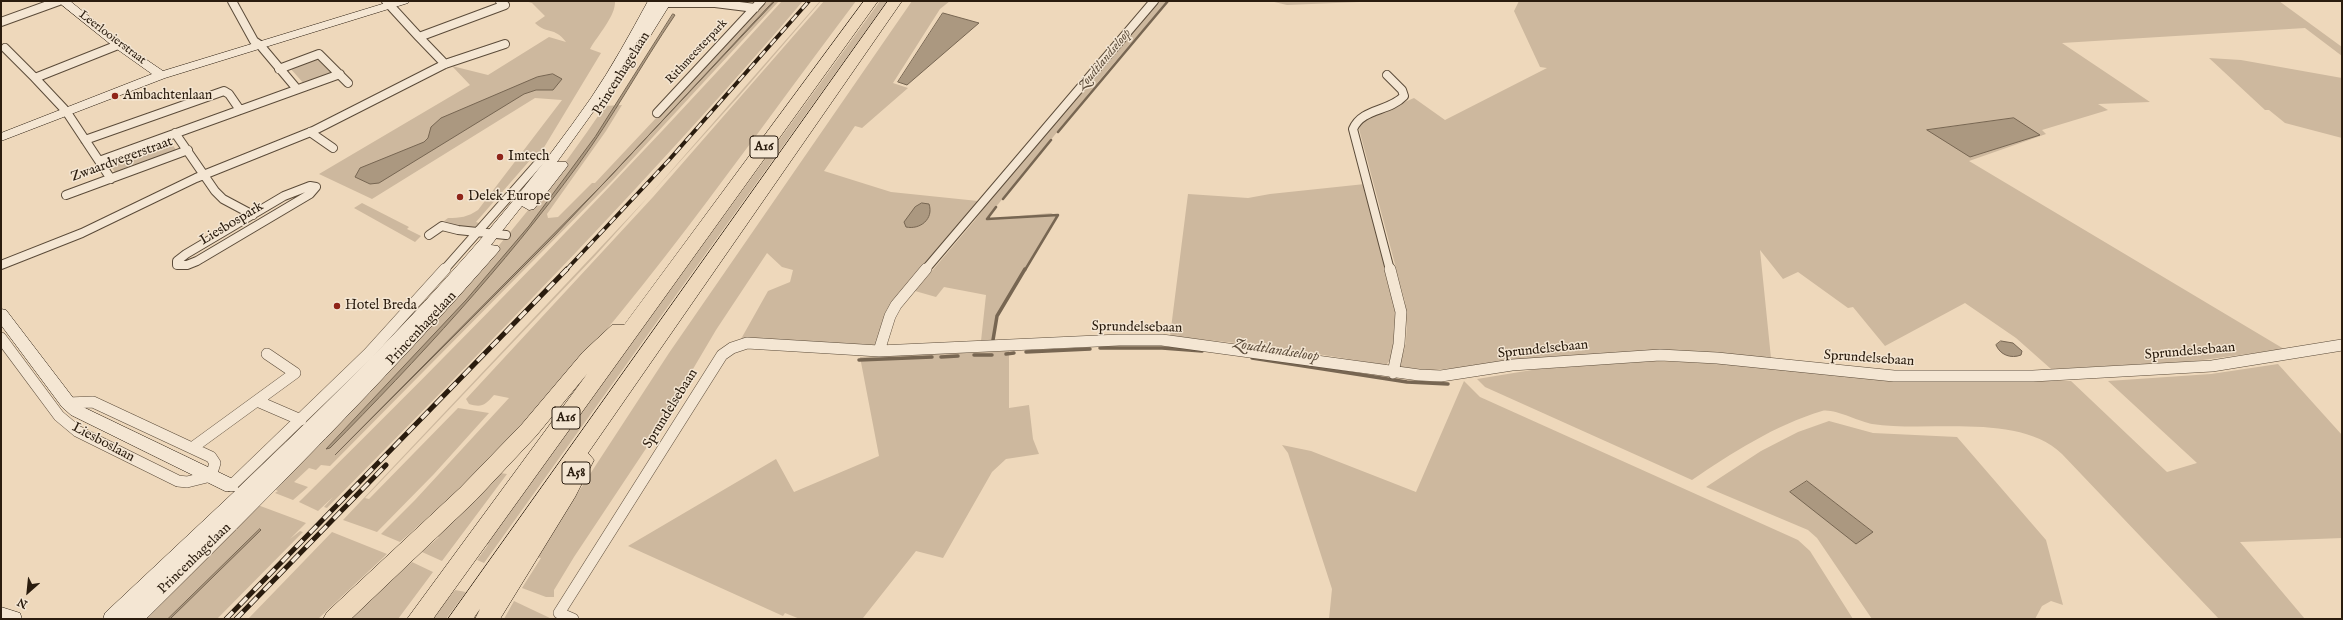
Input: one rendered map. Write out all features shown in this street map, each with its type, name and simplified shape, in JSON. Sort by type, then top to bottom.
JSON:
[{"type":"highway","name":"A16","points":[[419,619],[871,1]]},
{"type":"highway","name":"A16","points":[[621,388],[895,1]]},
{"type":"highway","name":"A16","points":[[335,619],[468,494],[529,430],[590,357],[656,294]]},
{"type":"highway","name":"A58","points":[[478,612],[516,554],[567,490],[621,388]]},
{"type":"main road","name":"Leerlooierstraat","points":[[63,1],[118,45],[161,75]]},
{"type":"main road","points":[[1,136],[161,75],[260,45],[388,3],[404,1]]},
{"type":"main road","name":"Princenhagelaan","points":[[134,619],[333,423],[422,331],[500,234],[596,100],[660,2]]},
{"type":"main road","name":"Princenhagelaan","points":[[112,619],[397,343],[500,234]]},
{"type":"main road","name":"Liesboslaan","points":[[3,327],[26,359],[68,403],[87,417],[231,486]]},
{"type":"main road","points":[[1,615],[13,619]]},
{"type":"street","points":[[1,22],[59,1]]},
{"type":"street","points":[[232,1],[254,41],[260,45],[279,69],[298,89]]},
{"type":"street","points":[[419,37],[505,5],[500,1]]},
{"type":"street","name":"Rithmeesterpark","points":[[657,113],[762,1]]},
{"type":"street","points":[[879,351],[890,316],[896,305],[1154,1]]},
{"type":"street","name":"Rithmeesterpark","points":[[660,2],[715,3],[755,8]]},
{"type":"street","points":[[388,3],[446,64]]},
{"type":"street","points":[[1,265],[82,233],[204,176],[310,132],[446,64],[505,44]]},
{"type":"street","points":[[35,78],[118,45]]},
{"type":"street","points":[[5,48],[66,111],[111,179]]},
{"type":"street","points":[[279,69],[320,54],[348,83]]},
{"type":"street","points":[[99,161],[340,74]]},
{"type":"street","points":[[1387,75],[1402,90],[1404,96],[1396,104],[1360,118],[1353,129],[1397,290],[1401,312],[1399,344],[1393,373]]},
{"type":"street","points":[[85,140],[224,91],[229,94],[240,110]]},
{"type":"street","points":[[310,132],[333,148]]},
{"type":"street","name":"Zwaardvegerstraat","points":[[175,133],[188,150],[204,176]]},
{"type":"street","name":"Zwaardvegerstraat","points":[[66,195],[188,150]]},
{"type":"street","name":"Princenhagelaan","points":[[231,486],[369,353],[479,232],[541,160]]},
{"type":"street","name":"Liesbospark","points":[[204,176],[223,199],[253,215]]},
{"type":"street","name":"Liesbospark","points":[[307,186],[316,187],[315,191],[197,261],[188,265],[178,265],[177,260],[186,254],[253,215],[307,186]]},
{"type":"street","points":[[429,235],[442,226],[500,234]]},
{"type":"street","name":"Sprundelsebaan","points":[[573,619],[559,613],[722,354],[732,348],[747,344],[879,351],[1119,340],[1162,340],[1229,348],[1393,373],[1441,376],[1512,365],[1660,355],[1716,358],[1894,376],[2033,376],[2212,366],[2342,345]]},
{"type":"street","points":[[192,448],[295,373],[267,354]]},
{"type":"street","name":"Liesboslaan","points":[[26,359],[59,416],[83,435],[178,481],[187,482],[211,476],[214,467],[213,459],[192,448],[93,402],[68,403]]},
{"type":"street","points":[[257,401],[301,420]]},
{"type":"shaded area","points":[[525,1],[615,1],[609,19],[590,49],[601,53],[537,159],[531,159],[476,222],[482,224],[478,228],[461,227],[444,221],[448,218],[467,216],[478,210],[562,100],[535,98],[372,199],[319,174],[470,85],[452,66],[488,75],[549,37],[566,42],[558,34],[543,29],[535,23],[545,16],[532,3]]},
{"type":"shaded area","points":[[766,1],[779,1],[613,180],[330,466],[321,465],[316,470],[309,468],[294,482],[308,487],[293,500],[275,493],[278,491],[272,488],[404,351],[489,257],[568,158],[605,106],[622,105],[606,131],[547,214],[548,218],[558,217],[592,183],[595,183]]},
{"type":"shaded area","points":[[774,1],[775,1],[655,129]]},
{"type":"shaded area","points":[[782,1],[803,1],[746,67],[570,259],[327,508],[324,507],[333,497],[318,511],[299,502],[544,255],[664,129]]},
{"type":"shaded area","points":[[820,1],[821,1],[739,96],[649,196]]},
{"type":"shaded area","points":[[824,1],[856,1],[686,230],[597,341],[502,447],[426,519],[400,542],[381,534],[415,500],[509,398],[494,395],[486,403],[480,406],[469,404],[466,399],[653,197]]},
{"type":"shaded area","points":[[880,1],[887,1],[484,563],[477,560],[488,545],[486,544]]},
{"type":"shaded area","points":[[912,1],[950,1],[940,9],[893,83],[908,88],[862,128],[855,126],[824,171],[891,192],[978,201],[891,305],[876,348],[741,339],[768,291],[790,282],[793,270],[782,267],[767,253],[716,330],[647,447],[574,557],[554,590],[554,597],[546,597],[522,588],[541,558],[536,557],[669,353]]},
{"type":"shaded area","points":[[1159,1],[1168,1],[1108,70],[986,219],[1051,213],[1057,216],[995,318],[994,340],[981,341],[986,295],[944,287],[936,297],[915,291],[975,220],[1000,186]]},
{"type":"shaded area","points":[[1270,1],[1384,1],[1287,5]]},
{"type":"shaded area","points":[[1519,1],[2279,1],[2342,47],[2342,56],[2305,28],[2062,43],[2150,102],[2098,104],[2108,110],[2042,130],[2046,134],[1969,161],[2284,349],[2188,362],[2051,369],[2016,338],[1965,303],[1885,346],[1853,307],[1848,308],[1798,272],[1783,279],[1760,250],[1771,358],[1646,351],[1548,357],[1433,370],[1398,367],[1402,359],[1406,343],[1407,327],[1405,302],[1359,129],[1361,123],[1367,118],[1414,98],[1445,120],[1547,68],[1540,67],[1514,11]]},
{"type":"shaded area","points":[[943,13],[979,23],[907,85],[898,82]]},
{"type":"shaded area","points":[[673,14],[675,15],[591,147],[550,203],[428,346],[330,448],[326,449],[466,300],[529,226],[595,137]]},
{"type":"shaded area","points":[[319,58],[334,74],[305,85],[290,68]]},
{"type":"shaded area","points":[[2209,58],[2241,60],[2342,78],[2342,138],[2285,123],[2269,110],[2265,110]]},
{"type":"shaded area","points":[[553,74],[562,79],[553,90],[536,90],[524,94],[379,183],[370,184],[355,177],[360,168],[424,142],[428,138],[431,127],[441,118],[537,77]]},
{"type":"shaded area","points":[[2014,118],[2040,135],[1970,157],[1927,130]]},
{"type":"shaded area","points":[[655,129],[608,179],[600,187]]},
{"type":"shaded area","points":[[168,139],[177,151],[116,174],[108,162]]},
{"type":"shaded area","points":[[1365,184],[1399,323],[1392,358],[1386,365],[1273,347],[1170,336],[1188,194],[1248,198],[1270,194]]},
{"type":"shaded area","points":[[600,187],[554,236],[335,455]]},
{"type":"shaded area","points":[[649,196],[595,256],[365,498],[369,499],[458,408],[489,413],[434,474],[377,532],[343,520]]},
{"type":"shaded area","points":[[362,203],[409,227],[407,229],[421,236],[415,242],[354,208]]},
{"type":"shaded area","points":[[922,203],[929,204],[930,209],[928,219],[916,227],[906,227],[904,222],[915,207]]},
{"type":"shaded area","points":[[2001,341],[2013,343],[2022,351],[2021,355],[2013,357],[2003,354],[1996,345]]},
{"type":"shaded area","points":[[1009,351],[1009,408],[1029,405],[1033,439],[1039,454],[1006,459],[992,472],[943,558],[916,551],[863,618],[800,619],[785,613],[783,616],[628,546],[776,459],[794,492],[879,456],[860,357]]},
{"type":"shaded area","points":[[1654,361],[1713,363],[1874,379],[2071,381],[2167,472],[2197,463],[2108,381],[2211,374],[2278,364],[2342,435],[2342,538],[2240,542],[2305,619],[2219,619],[2062,454],[2044,441],[2022,433],[1997,428],[1894,426],[1872,424],[1833,411],[1822,411],[1787,424],[1754,441],[1692,480],[1485,387],[1477,379],[1538,369]]},
{"type":"shaded area","points":[[1464,381],[1480,397],[1798,540],[1810,551],[1853,619],[1329,619],[1332,589],[1288,453],[1282,445],[1311,451],[1416,492]]},
{"type":"shaded area","points":[[1829,421],[1873,433],[1957,437],[2046,540],[2063,605],[2051,601],[2042,606],[2035,619],[1872,619],[1817,538],[1808,530],[1706,487],[1761,451],[1798,432]],"holes":[[[1807,481],[1872,532],[1790,492]]]},
{"type":"shaded area","points":[[500,473],[507,474],[442,561],[422,552],[439,537],[436,536]]},
{"type":"shaded area","points":[[1807,481],[1873,532],[1856,544],[1790,492]]},
{"type":"shaded area","points":[[255,504],[306,523],[290,539],[300,531],[303,532],[217,619],[138,619]]},
{"type":"shaded area","points":[[260,529],[261,530],[170,619],[168,619]]},
{"type":"shaded area","points":[[332,532],[387,554],[318,619],[248,619]]},
{"type":"shaded area","points":[[412,562],[433,572],[398,619],[347,619]]},
{"type":"shaded area","points":[[455,590],[466,592],[446,619],[432,619]]},
{"type":"shaded area","points":[[514,601],[552,619],[504,619]]},
{"type":"waterway","name":"Zoudtlandseloop","points":[[1058,132],[1168,1]]},
{"type":"waterway","name":"Zoudtlandseloop","points":[[1003,199],[1051,140]]},
{"type":"waterway","name":"Zoudtlandseloop","points":[[996,207],[987,219],[1058,215],[1025,270]]},
{"type":"waterway","name":"Zoudtlandseloop","points":[[993,340],[997,316],[1025,269]]},
{"type":"waterway","name":"Zoudtlandseloop","points":[[1100,348],[1162,348],[1202,351]]},
{"type":"waterway","name":"Zoudtlandseloop","points":[[1026,352],[1090,349]]},
{"type":"waterway","name":"Zoudtlandseloop","points":[[1006,354],[1014,353]]},
{"type":"waterway","points":[[974,355],[992,355]]},
{"type":"waterway","points":[[941,357],[958,356]]},
{"type":"waterway","points":[[859,360],[932,357]]},
{"type":"waterway","name":"Zoudtlandseloop","points":[[1252,358],[1407,382],[1448,384]]},
{"type":"railway","points":[[566,270],[669,160],[809,1]]},
{"type":"railway","points":[[226,619],[567,269]]},
{"type":"railway","points":[[236,619],[386,465]]},
{"type":"place","name":"Ambachtenlaan","points":[[115,96]]},
{"type":"place","name":"Imtech","points":[[500,157]]},
{"type":"place","name":"Delek Europe","points":[[460,197]]},
{"type":"place","name":"Hotel Breda","points":[[337,306]]}]
